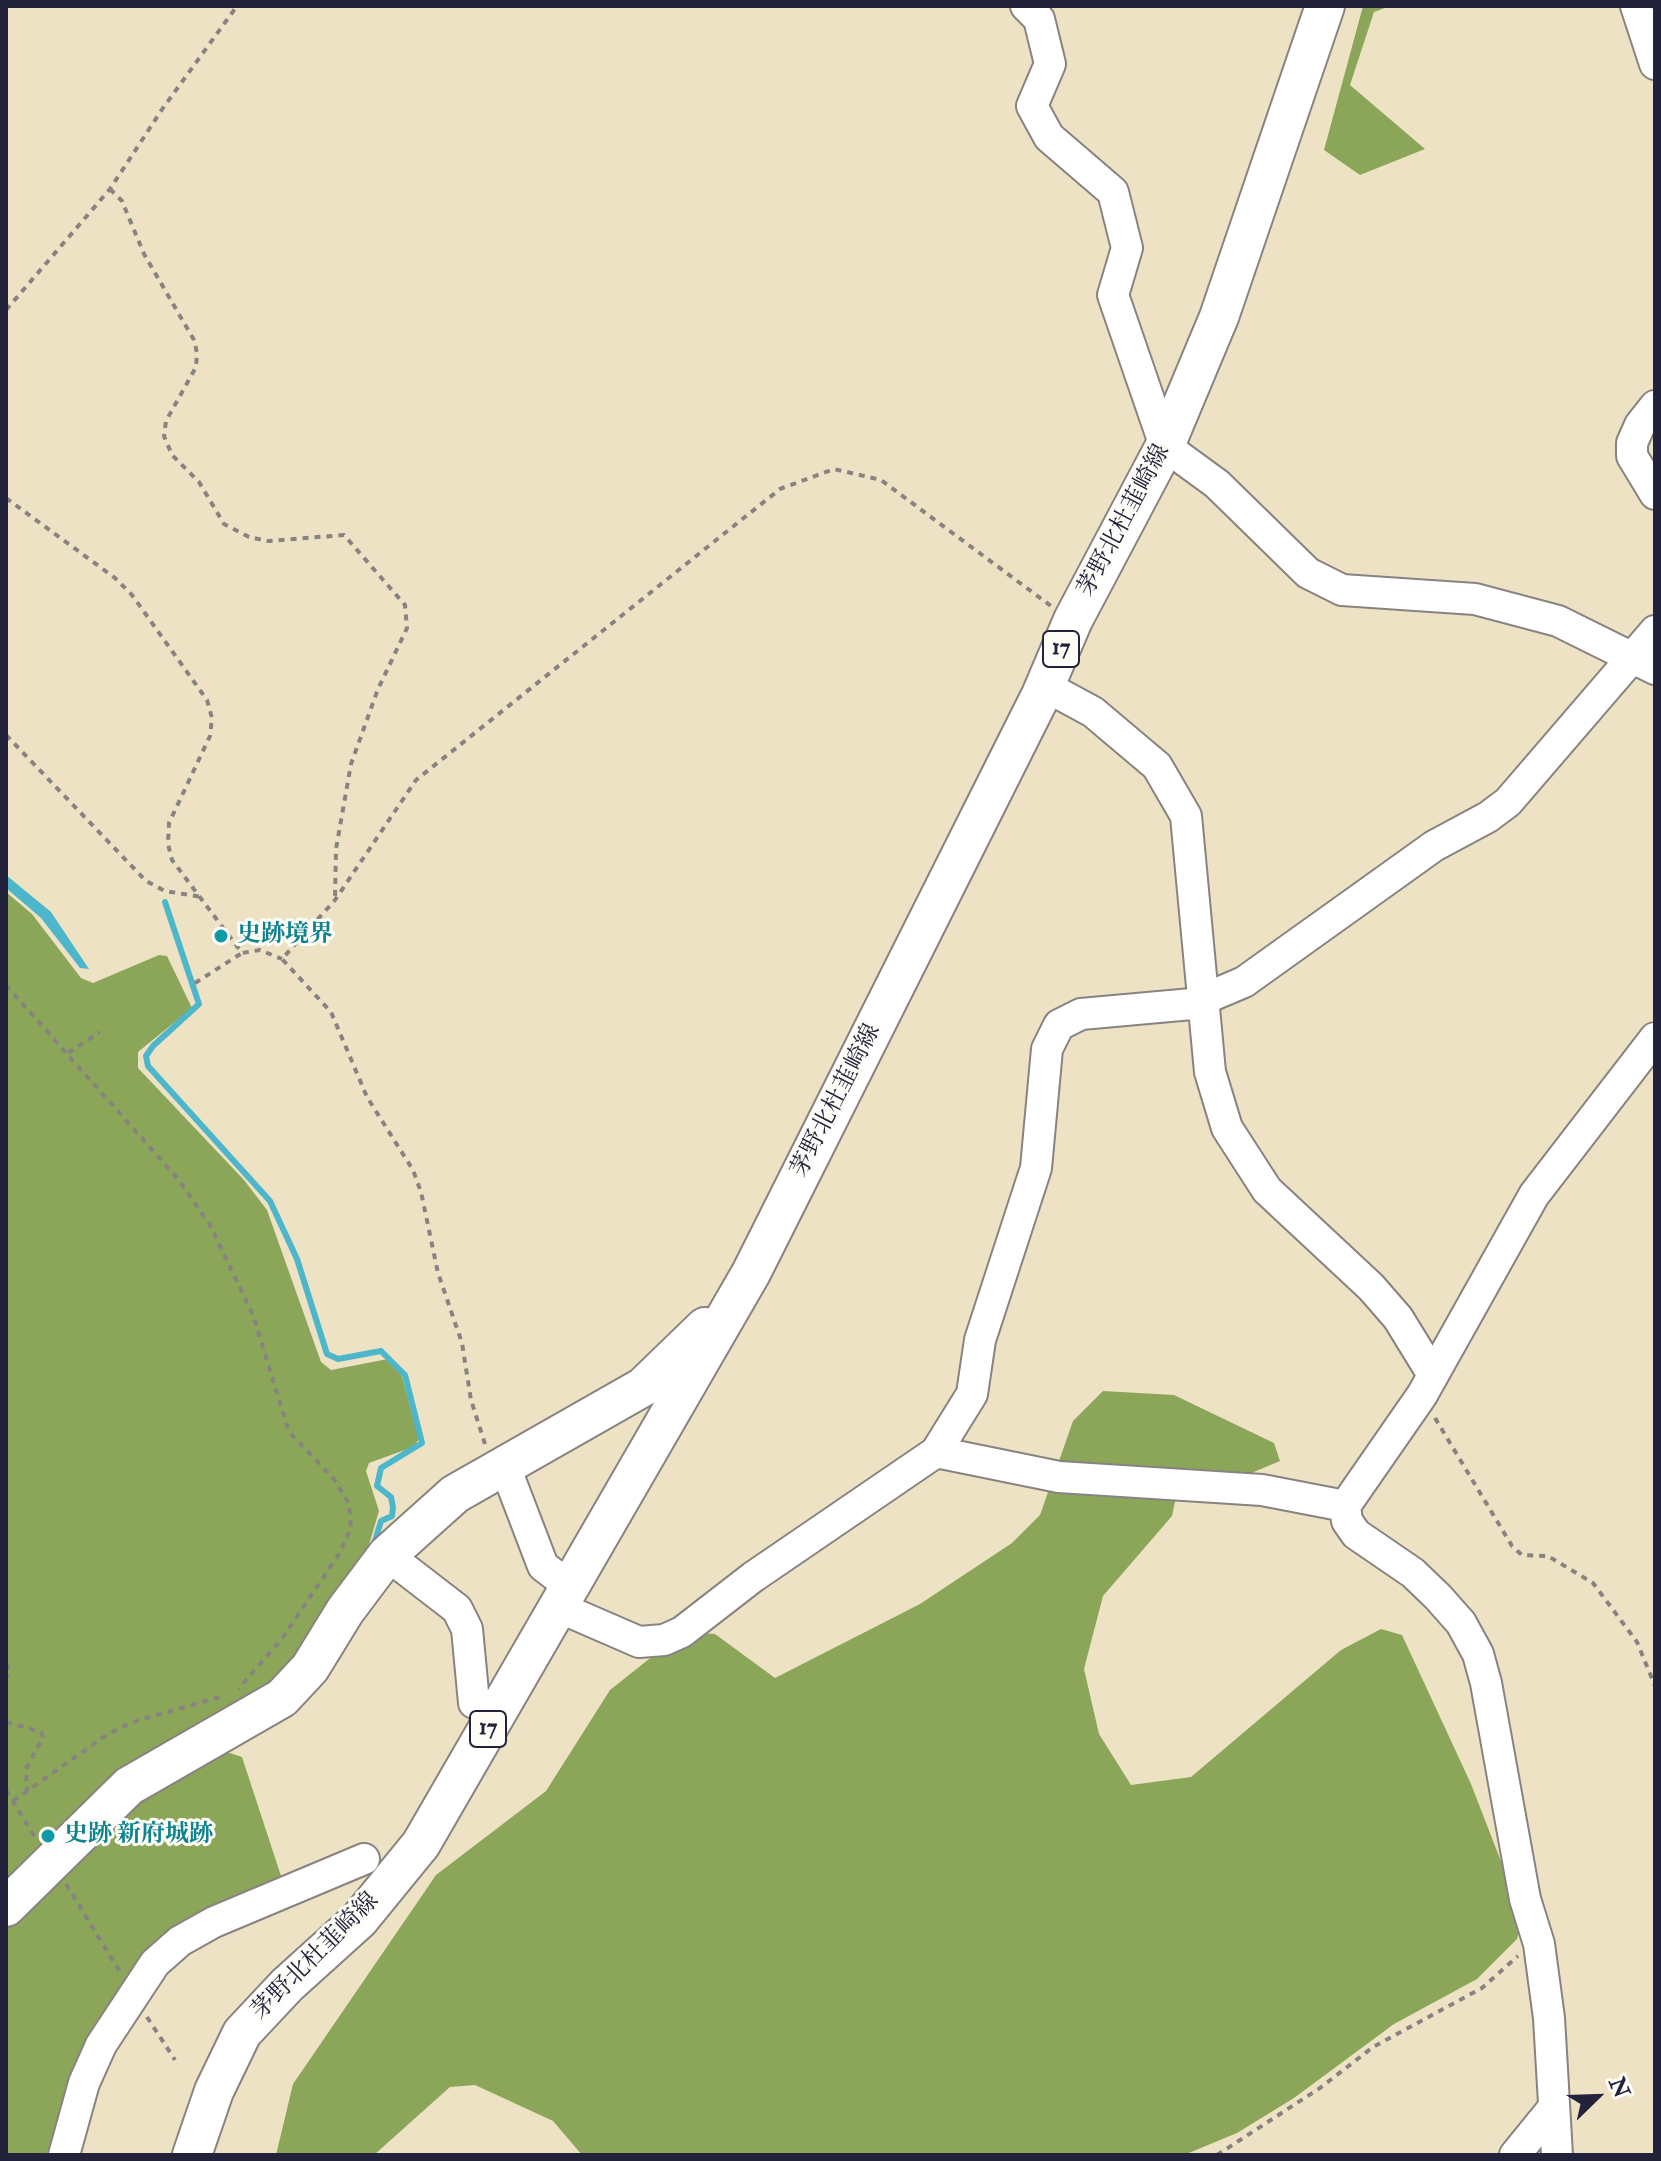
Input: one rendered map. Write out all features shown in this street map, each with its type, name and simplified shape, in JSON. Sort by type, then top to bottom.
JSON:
[{"type":"main road","name":"茅野北杜韮崎線","points":[[192,2155],[214,2091],[242,2033],[287,1985],[359,1920],[421,1844],[562,1595],[751,1273],[1045,686],[1073,620],[1165,446],[1219,317],[1325,6]]},
{"type":"main road","name":"茅野北杜韮崎線","points":[[6,1907],[140,1778],[282,1698],[310,1668],[345,1611],[387,1555],[455,1494],[498,1466],[643,1387],[691,1344],[751,1273]]},
{"type":"street","points":[[1026,6],[1039,19],[1050,64],[1032,106],[1049,137],[1113,192],[1127,248],[1113,295],[1165,446],[1217,484],[1308,573],[1342,590],[1475,599],[1558,621],[1645,663]]},
{"type":"street","points":[[1636,6],[1655,64]]},
{"type":"street","points":[[1655,406],[1640,425],[1632,443],[1632,456],[1655,494]]},
{"type":"street","points":[[498,1466],[543,1566],[562,1595],[639,1642],[664,1640],[682,1632],[753,1577],[936,1452],[972,1394],[980,1340],[1036,1168],[1047,1049],[1059,1025],[1081,1014],[1203,1001],[1244,982],[1434,846],[1488,817],[1508,802],[1645,663],[1655,631]]},
{"type":"street","points":[[1045,686],[1093,712],[1157,766],[1186,816],[1214,1087],[1227,1128],[1253,1173],[1371,1287],[1398,1318],[1428,1385]]},
{"type":"street","points":[[1557,2155],[1549,2018],[1539,1944],[1525,1899],[1478,1654],[1461,1623],[1430,1589],[1413,1573],[1356,1534],[1347,1521],[1345,1506],[1428,1385],[1534,1195],[1655,1038]]},
{"type":"street","points":[[936,1452],[1059,1477],[1262,1490],[1345,1506]]},
{"type":"street","points":[[387,1555],[457,1609],[469,1641],[474,1703]]},
{"type":"street","points":[[64,2155],[84,2083],[101,2045],[155,1963],[180,1941],[214,1922],[364,1859]]},
{"type":"street","points":[[1515,2155],[1554,2107]]},
{"type":"path","points":[[6,310],[110,189],[163,108],[237,6]]},
{"type":"path","points":[[110,189],[122,201],[144,254],[194,340],[197,353],[192,376],[166,421],[164,436],[172,455],[199,482],[224,524],[249,537],[268,541],[344,535],[405,605],[407,628],[378,689],[351,764],[336,849],[335,900]]},
{"type":"path","points":[[282,959],[335,900],[416,780],[780,489],[834,469],[881,480],[1034,596],[1073,620]]},
{"type":"path","points":[[6,498],[115,578],[132,595],[207,700],[212,718],[210,736],[169,823],[168,844],[172,860],[203,897],[242,953]]},
{"type":"path","points":[[6,735],[146,881],[165,891],[203,897]]},
{"type":"path","points":[[195,983],[242,953],[260,950],[282,959],[331,1012],[367,1097],[413,1170],[421,1192],[438,1273],[462,1343],[471,1400],[498,1466]]},
{"type":"path","points":[[6,985],[178,1179],[210,1225],[253,1315],[289,1432],[334,1479],[349,1504],[351,1528],[339,1554],[281,1640],[232,1694],[133,1722],[61,1764],[13,1801]]},
{"type":"path","points":[[68,1053],[100,1032]]},
{"type":"path","points":[[1428,1385],[1512,1546],[1522,1555],[1548,1556],[1593,1583],[1637,1642],[1655,1686]]},
{"type":"path","points":[[6,1664],[10,1671],[6,1678]]},
{"type":"path","points":[[6,1722],[41,1732],[43,1737],[26,1769],[27,1791]]},
{"type":"path","points":[[6,1790],[21,1815]]},
{"type":"path","points":[[53,1861],[175,2060]]},
{"type":"path","points":[[1217,2155],[1296,2105],[1373,2047],[1482,1988],[1520,1954],[1539,1944]]},
{"type":"green space","points":[[1363,6],[1390,6],[1374,12],[1350,85],[1425,149],[1360,175],[1324,150]]},
{"type":"green space","points":[[6,892],[32,914],[81,978],[93,983],[159,955],[167,956],[192,1008],[138,1052],[138,1068],[244,1180],[267,1210],[321,1362],[331,1370],[388,1359],[400,1369],[419,1439],[413,1447],[369,1463],[366,1471],[379,1511],[365,1558],[292,1671],[6,1892]]},
{"type":"green space","points":[[1103,1391],[1174,1395],[1274,1443],[1280,1461],[1249,1474],[1182,1468],[1172,1516],[1103,1596],[1084,1669],[1099,1734],[1131,1785],[1191,1777],[1341,1650],[1381,1629],[1402,1635],[1471,1784],[1523,1918],[1517,1939],[1477,1979],[1394,2024],[1294,2098],[1237,2133],[1184,2155],[582,2155],[553,2121],[475,2085],[450,2087],[374,2155],[276,2155],[293,2084],[436,1875],[546,1791],[610,1690],[683,1632],[715,1634],[775,1678],[920,1604],[1012,1543],[1040,1515],[1073,1421]]},
{"type":"green space","points":[[221,1750],[242,1757],[281,1876],[270,1892],[175,1937],[57,2155],[6,2155],[6,1923],[141,1794]]},
{"type":"water","points":[[6,875],[51,912],[89,969],[80,968],[41,918],[6,888]]},
{"type":"waterway","points":[[165,902],[199,1004],[153,1046],[146,1056],[148,1066],[270,1201],[297,1259],[327,1354],[338,1359],[381,1351],[405,1375],[422,1443],[381,1468],[377,1486],[391,1497],[393,1507],[392,1516],[381,1521],[372,1551]]},
{"type":"place","name":"史跡境界","points":[[221,936]]},
{"type":"place","name":"史跡 新府城跡","points":[[48,1836]]}]
